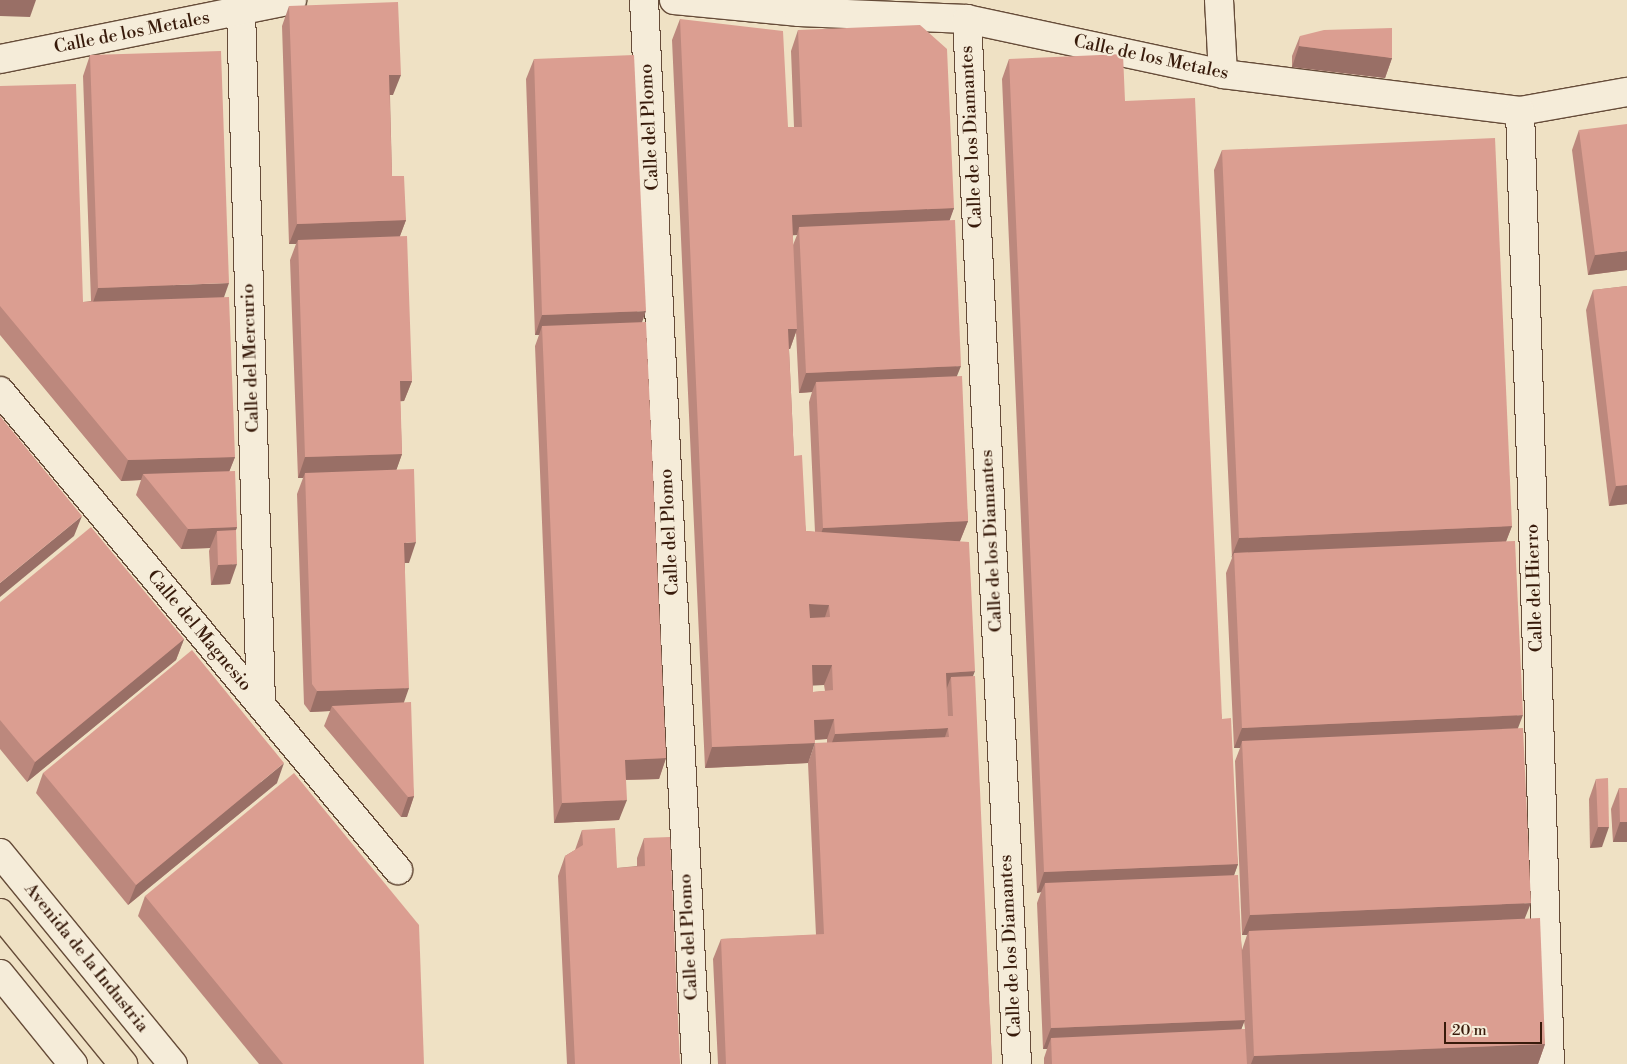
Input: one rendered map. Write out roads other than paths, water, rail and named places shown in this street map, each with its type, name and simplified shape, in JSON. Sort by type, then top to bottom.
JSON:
[{"type":"main road","points":[[0,913],[123,1064]]},
{"type":"street","name":"Calle de los Metales","points":[[0,59],[292,0]]},
{"type":"street","name":"Calle del Plomo","points":[[644,0],[696,1064]]},
{"type":"street","name":"Calle de los Metales","points":[[674,0],[799,6],[966,19],[1223,74],[1520,112],[1627,92]]},
{"type":"street","points":[[1219,0],[1223,74]]},
{"type":"street","name":"Calle del Mercurio","points":[[241,10],[261,705]]},
{"type":"street","name":"Calle de los Diamantes","points":[[966,19],[1017,1064]]},
{"type":"street","name":"Calle del Hierro","points":[[1520,112],[1550,1064]]},
{"type":"street","name":"Calle del Magnesio","points":[[0,391],[398,870]]},
{"type":"street","name":"Avenida de la Industria","points":[[0,853],[173,1064]]},
{"type":"street","points":[[0,974],[73,1064]]}]
